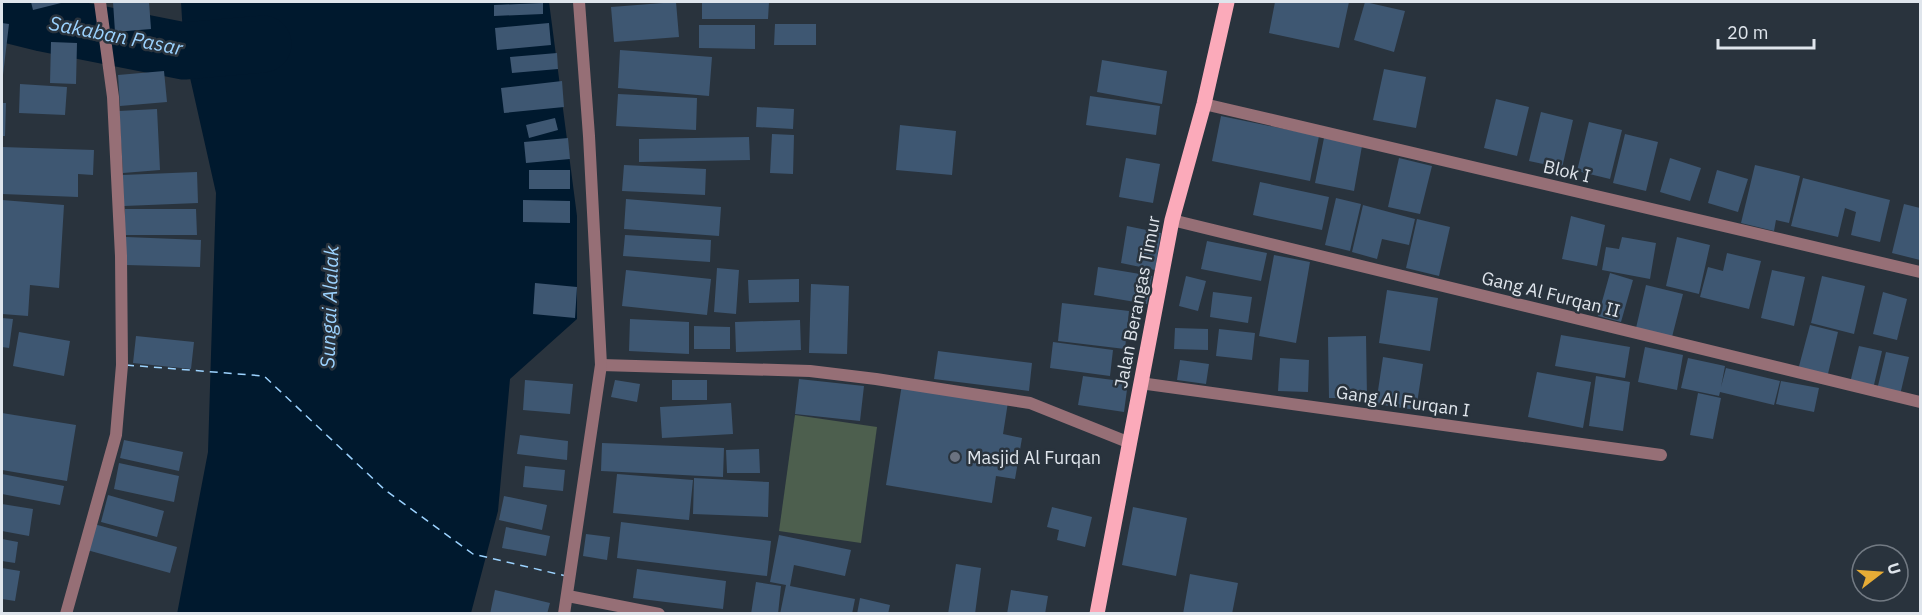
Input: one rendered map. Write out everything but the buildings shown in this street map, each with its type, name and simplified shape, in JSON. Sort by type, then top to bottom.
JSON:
[{"type":"main road","name":"Jalan Berangas Timur","points":[[1097,614],[1172,220],[1204,104],[1227,2]]},
{"type":"street","points":[[564,614],[601,365],[589,136],[579,2]]},
{"type":"street","points":[[66,614],[116,435],[122,365],[121,256],[112,97],[101,6]]},
{"type":"street","name":"Blok I","points":[[1204,104],[1920,272]]},
{"type":"street","name":"Gang Al Furqan II","points":[[1172,220],[1920,402]]},
{"type":"street","points":[[601,365],[810,371],[876,379],[1029,402],[1130,443]]},
{"type":"street","name":"Gang Al Furqan I","points":[[1140,382],[1661,455]]},
{"type":"street","points":[[567,596],[659,614]]},
{"type":"green space","points":[[795,415],[877,427],[861,543],[779,531]]},
{"type":"water","name":"Sungai Alalak","points":[[181,2],[549,2],[577,216],[577,319],[510,379],[498,511],[471,613],[177,614],[208,452],[216,193],[184,51]]},
{"type":"waterway","name":"Sakaban Pasar","points":[[2,13],[184,51],[263,44]]},
{"type":"ferry route","points":[[126,365],[264,376],[385,490],[473,554],[566,576]]},
{"type":"place","name":"Masjid Al Furqan","points":[[955,457]]}]
